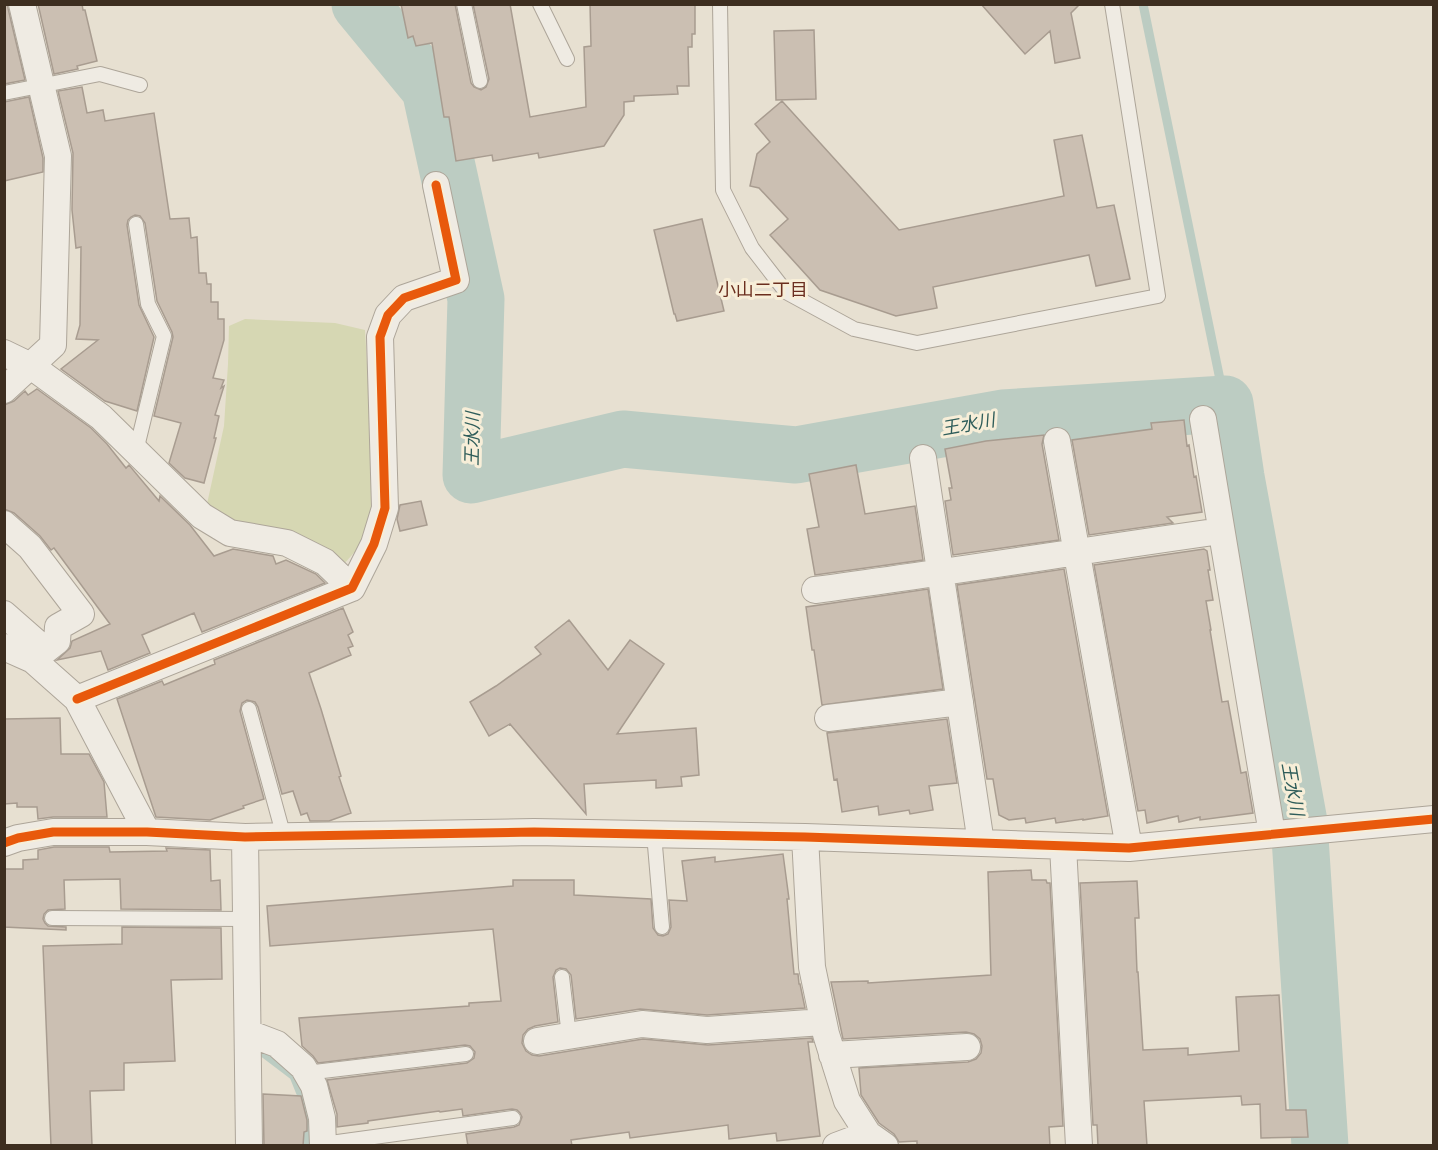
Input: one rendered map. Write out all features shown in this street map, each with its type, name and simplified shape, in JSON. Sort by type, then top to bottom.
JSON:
[{"type":"street","points":[[4,390],[53,345],[58,156],[22,4]]},
{"type":"street","points":[[77,699],[352,588],[374,544],[385,508],[380,337],[388,315],[404,297],[456,280],[436,185]]},
{"type":"street","points":[[4,353],[31,366],[101,417],[202,516],[230,533],[287,543],[326,562],[352,588]]},
{"type":"street","points":[[1203,419],[1272,834]]},
{"type":"street","points":[[1058,441],[1129,848]]},
{"type":"street","points":[[923,458],[981,843]]},
{"type":"street","points":[[4,524],[30,547],[81,614],[58,627],[57,641],[39,655],[4,648]]},
{"type":"street","points":[[815,590],[1221,531]]},
{"type":"street","points":[[4,614],[77,699],[147,832]]},
{"type":"street","points":[[828,718],[960,702]]},
{"type":"street","points":[[4,843],[52,832],[147,832],[284,837],[534,832],[805,837],[1129,848],[1434,819]]},
{"type":"street","points":[[245,837],[249,1146]]},
{"type":"street","points":[[805,837],[812,968],[824,1022],[847,1101],[876,1140],[837,1145]]},
{"type":"street","points":[[1063,846],[1079,1146]]},
{"type":"street","points":[[537,1041],[642,1024],[706,1030],[824,1022]]},
{"type":"street","points":[[248,1033],[277,1044],[303,1067],[314,1086],[322,1118],[323,1145]]},
{"type":"street","points":[[832,1055],[967,1047]]},
{"type":"lane","points":[[464,4],[480,81]]},
{"type":"lane","points":[[540,4],[567,59]]},
{"type":"lane","points":[[720,4],[723,190],[752,248],[786,292],[854,329],[917,343],[1158,296],[1112,4]]},
{"type":"lane","points":[[4,93],[100,75],[140,85]]},
{"type":"lane","points":[[136,224],[148,304],[164,336],[136,451]]},
{"type":"lane","points":[[249,709],[284,837]]},
{"type":"lane","points":[[654,834],[662,927]]},
{"type":"lane","points":[[52,918],[246,920]]},
{"type":"lane","points":[[562,976],[569,1036]]},
{"type":"lane","points":[[306,1073],[466,1054]]},
{"type":"lane","points":[[323,1145],[513,1118]]},
{"type":"green space","points":[[245,319],[335,323],[365,330],[375,501],[360,546],[343,565],[227,524],[207,504],[224,426],[229,326]]},
{"type":"building","points":[[4,4],[7,4],[25,80],[4,84]]},
{"type":"building","points":[[38,4],[82,4],[97,61],[77,66],[78,69],[54,74]]},
{"type":"building","points":[[401,4],[455,4],[471,83],[481,90],[486,87],[489,79],[473,4],[510,4],[530,117],[586,107],[584,47],[591,46],[590,4],[695,4],[695,34],[692,34],[692,47],[688,47],[689,86],[677,86],[678,94],[634,96],[634,101],[624,102],[624,115],[604,146],[539,158],[538,153],[493,161],[492,155],[456,161],[449,117],[444,117],[432,43],[416,46],[413,36],[408,38]]},
{"type":"building","points":[[981,4],[1080,4],[1071,13],[1080,58],[1055,63],[1050,31],[1025,54]]},
{"type":"building","points":[[814,30],[816,99],[776,100],[774,31]]},
{"type":"building","points":[[82,87],[87,113],[103,110],[105,121],[154,113],[170,219],[189,218],[191,238],[197,237],[199,273],[206,273],[207,284],[211,284],[211,302],[218,302],[218,319],[224,319],[224,340],[213,378],[224,380],[221,388],[224,386],[215,415],[219,416],[214,438],[216,438],[204,483],[185,478],[169,463],[181,423],[154,416],[173,337],[157,301],[145,223],[140,216],[131,217],[127,225],[139,305],[154,337],[137,411],[105,401],[61,369],[98,340],[76,339],[80,325],[81,247],[76,248],[72,210],[73,153],[58,91]]},
{"type":"building","points":[[29,97],[43,158],[43,172],[4,181],[4,102]]},
{"type":"building","points":[[782,101],[899,230],[1064,196],[1054,140],[1082,135],[1097,208],[1114,205],[1130,279],[1096,286],[1089,255],[933,287],[937,308],[896,316],[820,290],[770,235],[788,219],[759,188],[750,186],[757,154],[770,142],[755,124]]},
{"type":"building","points":[[702,219],[724,311],[677,321],[654,230]]},
{"type":"building","points":[[37,389],[91,428],[126,468],[129,465],[159,501],[160,496],[190,525],[214,556],[233,549],[273,556],[276,564],[286,560],[316,574],[325,583],[202,632],[194,613],[142,635],[150,653],[108,670],[101,651],[57,660],[70,648],[72,641],[110,624],[54,548],[51,550],[40,536],[14,513],[4,509],[4,405],[14,401],[25,391],[28,395]]},
{"type":"building","points":[[1184,420],[1187,446],[1189,445],[1202,512],[1167,517],[1173,523],[1089,535],[1072,440],[1152,429],[1151,423]]},
{"type":"building","points":[[1044,435],[1042,444],[1059,540],[953,555],[945,501],[951,500],[949,488],[952,488],[945,449],[986,441]]},
{"type":"building","points":[[856,465],[865,514],[915,506],[923,560],[815,575],[807,529],[819,527],[809,474]]},
{"type":"building","points":[[421,501],[427,525],[400,531],[397,519],[400,505]]},
{"type":"building","points":[[1204,549],[1207,551],[1213,600],[1206,601],[1222,702],[1228,701],[1241,773],[1246,772],[1253,813],[1200,820],[1200,817],[1179,822],[1178,816],[1147,823],[1145,810],[1138,811],[1094,565]]},
{"type":"building","points":[[1064,569],[1108,816],[1056,823],[1055,818],[1026,823],[1025,818],[1009,820],[999,815],[993,779],[987,779],[957,585]]},
{"type":"building","points":[[928,589],[943,689],[822,705],[806,607]]},
{"type":"building","points":[[343,608],[353,632],[348,635],[353,646],[348,648],[351,655],[309,673],[351,813],[329,821],[310,821],[307,813],[301,815],[293,791],[282,794],[258,707],[255,702],[247,700],[242,703],[240,711],[264,799],[210,820],[156,817],[117,699],[162,681],[164,685],[215,664],[214,660]]},
{"type":"building","points":[[569,620],[608,670],[630,640],[664,664],[617,734],[696,728],[699,775],[681,777],[682,786],[656,788],[656,780],[584,784],[586,814],[510,724],[489,736],[470,702],[541,654],[535,647]]},
{"type":"building","points":[[60,718],[61,754],[89,754],[104,782],[107,817],[38,819],[37,807],[17,807],[17,803],[4,804],[4,719]]},
{"type":"building","points":[[947,719],[957,783],[929,786],[933,810],[910,814],[909,810],[879,815],[878,806],[842,812],[837,779],[834,780],[827,733]]},
{"type":"building","points":[[54,847],[109,847],[110,852],[167,851],[166,848],[210,850],[211,881],[220,880],[221,910],[121,909],[120,879],[64,880],[65,909],[48,910],[43,919],[48,926],[66,927],[66,930],[4,927],[4,869],[23,869],[23,860],[38,859],[38,850]]},
{"type":"building","points":[[783,854],[789,899],[787,899],[794,974],[798,974],[805,1008],[707,1015],[640,1009],[576,1019],[571,975],[566,969],[560,968],[556,970],[553,977],[558,1022],[528,1029],[523,1035],[522,1043],[526,1051],[539,1056],[643,1039],[708,1045],[812,1038],[813,1042],[808,1042],[820,1136],[777,1141],[776,1133],[729,1139],[728,1125],[630,1138],[629,1132],[571,1140],[572,1146],[468,1146],[466,1134],[519,1125],[522,1117],[517,1110],[512,1109],[463,1116],[462,1109],[439,1111],[337,1127],[337,1114],[327,1080],[467,1063],[474,1058],[475,1052],[470,1046],[465,1045],[318,1063],[302,1046],[299,1018],[469,1006],[469,1003],[501,1001],[493,929],[270,946],[267,906],[513,886],[513,880],[574,880],[574,895],[651,899],[653,928],[658,935],[663,936],[668,934],[671,927],[669,900],[687,901],[682,861],[715,857],[715,862]]},
{"type":"building","points":[[1031,870],[1032,880],[1046,880],[1050,883],[1063,1126],[1049,1127],[1050,1146],[917,1146],[917,1141],[899,1142],[894,1134],[879,1123],[861,1095],[859,1068],[968,1062],[976,1059],[981,1053],[980,1039],[966,1032],[843,1039],[831,982],[868,981],[868,983],[991,975],[988,872]]},
{"type":"building","points":[[1137,881],[1139,918],[1135,918],[1143,1050],[1188,1048],[1188,1055],[1239,1051],[1236,997],[1279,995],[1286,1110],[1306,1110],[1308,1137],[1261,1138],[1260,1104],[1242,1105],[1241,1096],[1144,1101],[1147,1146],[1098,1146],[1097,1125],[1093,1125],[1080,883]]},
{"type":"building","points":[[122,927],[221,928],[222,979],[171,980],[175,1061],[124,1063],[124,1090],[90,1091],[92,1146],[51,1146],[43,946],[122,944]]},
{"type":"building","points":[[263,1094],[301,1096],[307,1120],[303,1146],[264,1146]]},
{"type":"waterway","name":"王水川","points":[[360,4],[430,89],[476,299],[471,475],[623,439],[796,455],[1003,418],[1225,404],[1236,477],[1299,822],[1320,1146]]},
{"type":"waterway","points":[[1143,4],[1225,404]]},
{"type":"waterway","points":[[261,1051],[294,1076],[308,1111],[308,1146]]},
{"type":"cycle path","points":[[77,699],[352,588],[374,544],[385,508],[380,337],[388,315],[404,298],[456,280],[436,185]]},
{"type":"cycle path","points":[[4,843],[18,838],[53,832],[147,832],[245,837],[534,832],[805,837],[1129,848],[1434,819]]},
{"type":"district","name":"小山二丁目","points":[[763,289]]}]
